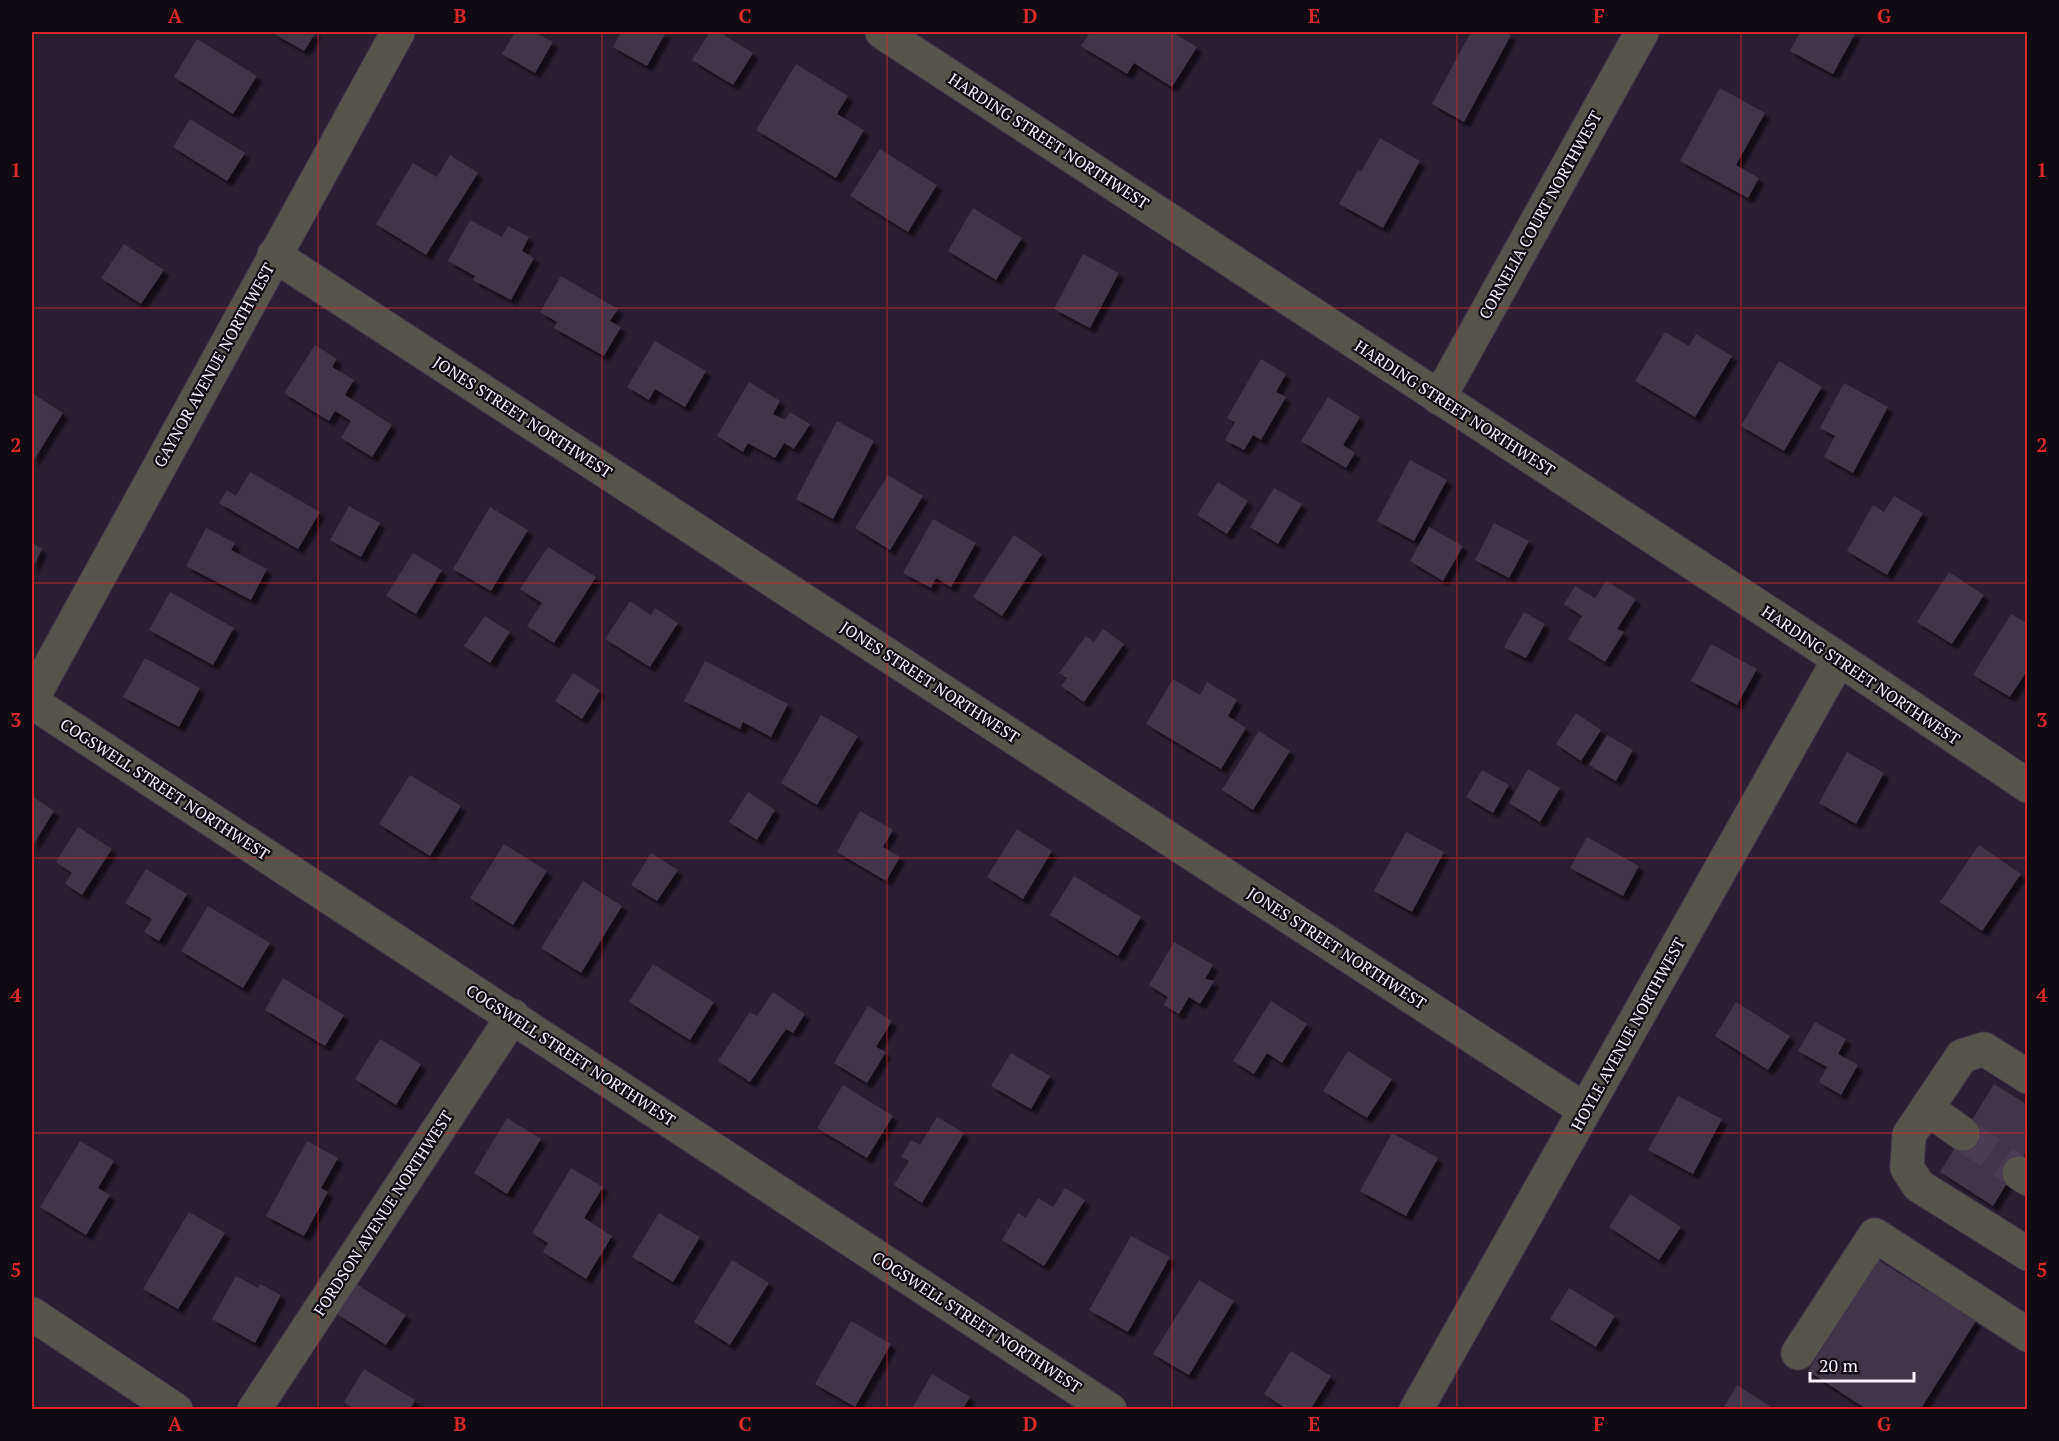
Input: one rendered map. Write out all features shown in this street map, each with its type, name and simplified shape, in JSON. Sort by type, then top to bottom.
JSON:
[{"type":"street","name":"GAYNOR AVENUE NORTHWEST","points":[[32,700],[398,32]]},
{"type":"street","name":"HARDING STREET NORTHWEST","points":[[882,32],[1839,659],[2028,786]]},
{"type":"street","name":"CORNELIA COURT NORTHWEST","points":[[1439,398],[1642,32]]},
{"type":"street","name":"JONES STREET NORTHWEST","points":[[274,255],[1585,1110]]},
{"type":"street","name":"HOYLE AVENUE NORTHWEST","points":[[1416,1410],[1839,659]]},
{"type":"street","name":"COGSWELL STREET NORTHWEST","points":[[32,700],[1110,1410]]},
{"type":"street","name":"FORDSON AVENUE NORTHWEST","points":[[254,1410],[513,1016]]},
{"type":"street","points":[[2028,1077],[1984,1049],[1962,1056],[1910,1135],[1907,1168],[1919,1186],[2028,1254]]},
{"type":"street","points":[[1928,1109],[1963,1134]]},
{"type":"street","points":[[1798,1353],[1875,1235],[2028,1335]]},
{"type":"street","points":[[32,1314],[176,1410]]},
{"type":"building","points":[[271,32],[316,32],[304,51]]},
{"type":"building","points":[[515,32],[534,32],[553,42],[535,73],[502,54]]},
{"type":"building","points":[[621,32],[666,32],[647,66],[613,47]]},
{"type":"building","points":[[710,32],[719,32],[753,53],[733,85],[692,60]]},
{"type":"building","points":[[1090,32],[1172,32],[1197,47],[1172,87],[1134,63],[1127,74],[1081,46]]},
{"type":"building","points":[[1471,32],[1504,32],[1511,35],[1464,122],[1432,104]]},
{"type":"building","points":[[1800,32],[1856,32],[1833,74],[1790,51]]},
{"type":"building","points":[[197,39],[257,76],[233,114],[174,77]]},
{"type":"building","points":[[796,64],[848,96],[837,114],[864,130],[836,178],[756,130]]},
{"type":"building","points":[[1720,88],[1765,113],[1736,165],[1759,178],[1748,198],[1680,161]]},
{"type":"building","points":[[190,119],[245,153],[227,181],[173,147]]},
{"type":"building","points":[[1380,138],[1420,161],[1383,228],[1339,204],[1358,170],[1361,172]]},
{"type":"building","points":[[880,149],[937,185],[908,232],[850,196]]},
{"type":"building","points":[[450,155],[478,173],[426,255],[376,224],[413,163],[437,177]]},
{"type":"building","points":[[973,208],[1022,238],[996,280],[948,251]]},
{"type":"building","points":[[470,220],[502,237],[508,226],[529,237],[522,251],[534,258],[511,300],[473,280],[475,276],[448,261]]},
{"type":"building","points":[[124,244],[164,270],[141,304],[101,278]]},
{"type":"building","points":[[1083,254],[1119,273],[1090,328],[1054,309]]},
{"type":"building","points":[[561,276],[618,309],[610,321],[621,327],[604,356],[554,328],[557,322],[540,312]]},
{"type":"building","points":[[1665,332],[1689,346],[1696,334],[1732,356],[1695,417],[1635,381]]},
{"type":"building","points":[[655,341],[706,371],[685,407],[655,389],[649,400],[627,387]]},
{"type":"building","points":[[315,345],[337,359],[332,367],[354,380],[345,395],[392,425],[372,457],[341,438],[351,421],[335,411],[329,421],[284,393]]},
{"type":"building","points":[[1261,359],[1286,374],[1276,392],[1286,397],[1261,440],[1253,435],[1244,450],[1225,440],[1235,422],[1227,418]]},
{"type":"building","points":[[1779,361],[1822,387],[1784,451],[1741,426]]},
{"type":"building","points":[[749,382],[780,401],[773,414],[785,420],[790,412],[810,424],[794,449],[784,443],[775,458],[748,443],[743,452],[717,436]]},
{"type":"building","points":[[1844,383],[1888,407],[1853,473],[1824,457],[1835,436],[1820,428]]},
{"type":"building","points":[[32,393],[63,413],[34,460],[32,458]]},
{"type":"building","points":[[1328,397],[1360,417],[1343,445],[1355,453],[1346,468],[1301,441]]},
{"type":"building","points":[[837,421],[874,441],[833,519],[796,499]]},
{"type":"building","points":[[1410,460],[1447,480],[1414,541],[1377,521]]},
{"type":"building","points":[[250,472],[320,512],[298,549],[219,503],[227,490],[236,496]]},
{"type":"building","points":[[888,475],[923,496],[890,550],[855,528]]},
{"type":"building","points":[[1218,482],[1248,501],[1227,534],[1197,515]]},
{"type":"building","points":[[1274,488],[1302,504],[1278,544],[1250,527]]},
{"type":"building","points":[[1894,496],[1923,513],[1887,575],[1847,551],[1873,505],[1884,512]]},
{"type":"building","points":[[349,506],[380,523],[361,557],[330,540]]},
{"type":"building","points":[[490,507],[528,530],[491,591],[453,569]]},
{"type":"building","points":[[933,519],[976,543],[951,587],[936,578],[931,588],[903,573]]},
{"type":"building","points":[[1494,523],[1529,541],[1509,578],[1475,560]]},
{"type":"building","points":[[1429,527],[1463,546],[1443,581],[1410,561]]},
{"type":"building","points":[[206,528],[235,543],[231,550],[267,569],[251,600],[186,566]]},
{"type":"building","points":[[1014,535],[1042,554],[1002,616],[973,597]]},
{"type":"building","points":[[32,543],[42,549],[32,569]]},
{"type":"building","points":[[548,547],[596,577],[554,643],[527,626],[542,603],[520,589]]},
{"type":"building","points":[[413,553],[442,570],[416,614],[386,596]]},
{"type":"building","points":[[1949,572],[1984,595],[1952,644],[1917,622]]},
{"type":"building","points":[[1606,581],[1636,599],[1617,629],[1624,632],[1605,662],[1568,639],[1582,616],[1564,604],[1575,586],[1595,598]]},
{"type":"building","points":[[170,592],[234,628],[213,665],[149,630]]},
{"type":"building","points":[[630,601],[651,615],[655,608],[678,623],[650,667],[605,639]]},
{"type":"building","points":[[1524,612],[1545,624],[1526,658],[1504,647]]},
{"type":"building","points":[[2011,614],[2028,624],[2028,669],[2010,697],[1973,675]]},
{"type":"building","points":[[485,616],[510,632],[490,663],[464,646]]},
{"type":"building","points":[[1103,629],[1124,644],[1084,702],[1061,686],[1067,678],[1059,673],[1086,636],[1094,642]]},
{"type":"building","points":[[1711,644],[1757,669],[1737,705],[1691,681]]},
{"type":"building","points":[[145,658],[200,688],[179,727],[123,697]]},
{"type":"building","points":[[705,661],[788,704],[771,737],[743,722],[740,729],[684,701]]},
{"type":"building","points":[[573,673],[600,690],[582,719],[555,701]]},
{"type":"building","points":[[1173,679],[1200,695],[1207,682],[1237,700],[1228,716],[1246,728],[1221,769],[1146,724]]},
{"type":"building","points":[[1576,713],[1601,730],[1581,761],[1556,744]]},
{"type":"building","points":[[821,715],[858,736],[817,805],[781,783]]},
{"type":"building","points":[[1259,731],[1290,751],[1253,810],[1222,790]]},
{"type":"building","points":[[1607,735],[1633,750],[1616,781],[1589,765]]},
{"type":"building","points":[[1847,752],[1884,773],[1856,824],[1819,803]]},
{"type":"building","points":[[1528,769],[1560,788],[1540,822],[1509,803]]},
{"type":"building","points":[[1482,770],[1509,785],[1493,813],[1466,797]]},
{"type":"building","points":[[410,775],[461,806],[430,856],[379,824]]},
{"type":"building","points":[[748,792],[775,810],[757,840],[729,822]]},
{"type":"building","points":[[32,796],[54,811],[33,845],[32,844]]},
{"type":"building","points":[[860,811],[893,830],[883,847],[900,857],[886,881],[837,852]]},
{"type":"building","points":[[78,827],[112,849],[82,895],[65,884],[72,873],[56,862]]},
{"type":"building","points":[[1017,829],[1052,851],[1023,899],[987,877]]},
{"type":"building","points":[[1406,832],[1444,852],[1412,912],[1374,891]]},
{"type":"building","points":[[1587,837],[1639,866],[1623,896],[1570,868]]},
{"type":"building","points":[[504,844],[547,871],[513,925],[470,898]]},
{"type":"building","points":[[1979,845],[2021,874],[1982,931],[1940,902]]},
{"type":"building","points":[[651,853],[678,870],[657,901],[631,885]]},
{"type":"building","points":[[146,869],[187,894],[159,941],[144,932],[152,919],[125,903]]},
{"type":"building","points":[[1074,876],[1141,917],[1118,956],[1050,915]]},
{"type":"building","points":[[583,881],[622,906],[581,973],[541,948]]},
{"type":"building","points":[[208,906],[270,943],[243,988],[181,951]]},
{"type":"building","points":[[1174,942],[1213,965],[1205,979],[1214,981],[1200,1004],[1189,997],[1179,1014],[1164,1005],[1168,997],[1149,985]]},
{"type":"building","points":[[653,964],[714,1002],[690,1040],[629,1002]]},
{"type":"building","points":[[283,978],[344,1015],[325,1046],[265,1010]]},
{"type":"building","points":[[773,992],[805,1014],[793,1033],[786,1029],[750,1082],[718,1061],[750,1012],[757,1016]]},
{"type":"building","points":[[1271,1001],[1307,1024],[1282,1063],[1267,1053],[1254,1074],[1233,1061]]},
{"type":"building","points":[[1736,1002],[1790,1036],[1768,1070],[1715,1036]]},
{"type":"building","points":[[868,1006],[892,1021],[876,1047],[886,1052],[867,1083],[834,1063]]},
{"type":"building","points":[[1815,1022],[1846,1039],[1838,1054],[1858,1065],[1841,1095],[1819,1082],[1827,1067],[1798,1051]]},
{"type":"building","points":[[380,1039],[421,1064],[396,1105],[355,1079]]},
{"type":"building","points":[[1348,1051],[1392,1079],[1367,1118],[1323,1091]]},
{"type":"building","points":[[1011,1053],[1050,1076],[1031,1109],[991,1086]]},
{"type":"building","points":[[1994,1084],[2028,1105],[2028,1149],[1993,1206],[1940,1172]]},
{"type":"building","points":[[843,1085],[893,1116],[867,1158],[817,1128]]},
{"type":"building","points":[[1678,1096],[1722,1119],[1693,1174],[1648,1150]]},
{"type":"building","points":[[937,1117],[964,1133],[922,1203],[894,1185],[909,1161],[901,1157],[911,1140],[920,1145]]},
{"type":"building","points":[[507,1118],[541,1139],[507,1194],[474,1173]]},
{"type":"building","points":[[1392,1133],[1438,1158],[1406,1216],[1360,1191]]},
{"type":"building","points":[[80,1141],[114,1161],[98,1188],[110,1195],[86,1235],[40,1207]]},
{"type":"building","points":[[307,1141],[338,1158],[321,1188],[328,1192],[304,1236],[266,1216]]},
{"type":"building","points":[[571,1168],[603,1187],[584,1218],[612,1236],[586,1279],[543,1252],[548,1243],[532,1233]]},
{"type":"building","points":[[1065,1188],[1085,1200],[1044,1266],[1002,1240],[1018,1213],[1026,1218],[1038,1198],[1053,1207]]},
{"type":"building","points":[[1630,1194],[1681,1227],[1659,1260],[1609,1227]]},
{"type":"building","points":[[189,1212],[225,1233],[178,1309],[143,1289]]},
{"type":"building","points":[[659,1213],[700,1237],[673,1282],[632,1257]]},
{"type":"building","points":[[1131,1236],[1170,1257],[1128,1332],[1089,1310]]},
{"type":"building","points":[[732,1260],[769,1283],[730,1345],[694,1322]]},
{"type":"building","points":[[1878,1260],[1976,1321],[1920,1410],[1868,1410],[1808,1371]]},
{"type":"building","points":[[236,1276],[258,1288],[260,1284],[281,1295],[255,1343],[212,1319]]},
{"type":"building","points":[[1199,1280],[1234,1301],[1189,1375],[1153,1354]]},
{"type":"building","points":[[356,1284],[406,1315],[386,1345],[337,1314]]},
{"type":"building","points":[[1569,1288],[1615,1316],[1596,1347],[1550,1319]]},
{"type":"building","points":[[851,1321],[891,1344],[855,1407],[815,1384]]},
{"type":"building","points":[[1291,1351],[1331,1376],[1310,1410],[1288,1410],[1264,1394]]},
{"type":"building","points":[[364,1369],[415,1400],[410,1410],[355,1410],[344,1402]]},
{"type":"building","points":[[932,1374],[970,1397],[962,1410],[911,1410]]},
{"type":"building","points":[[1737,1385],[1776,1410],[1722,1410]]},
{"type":"tunnel","points":[[1963,1134],[2019,1173]]}]
